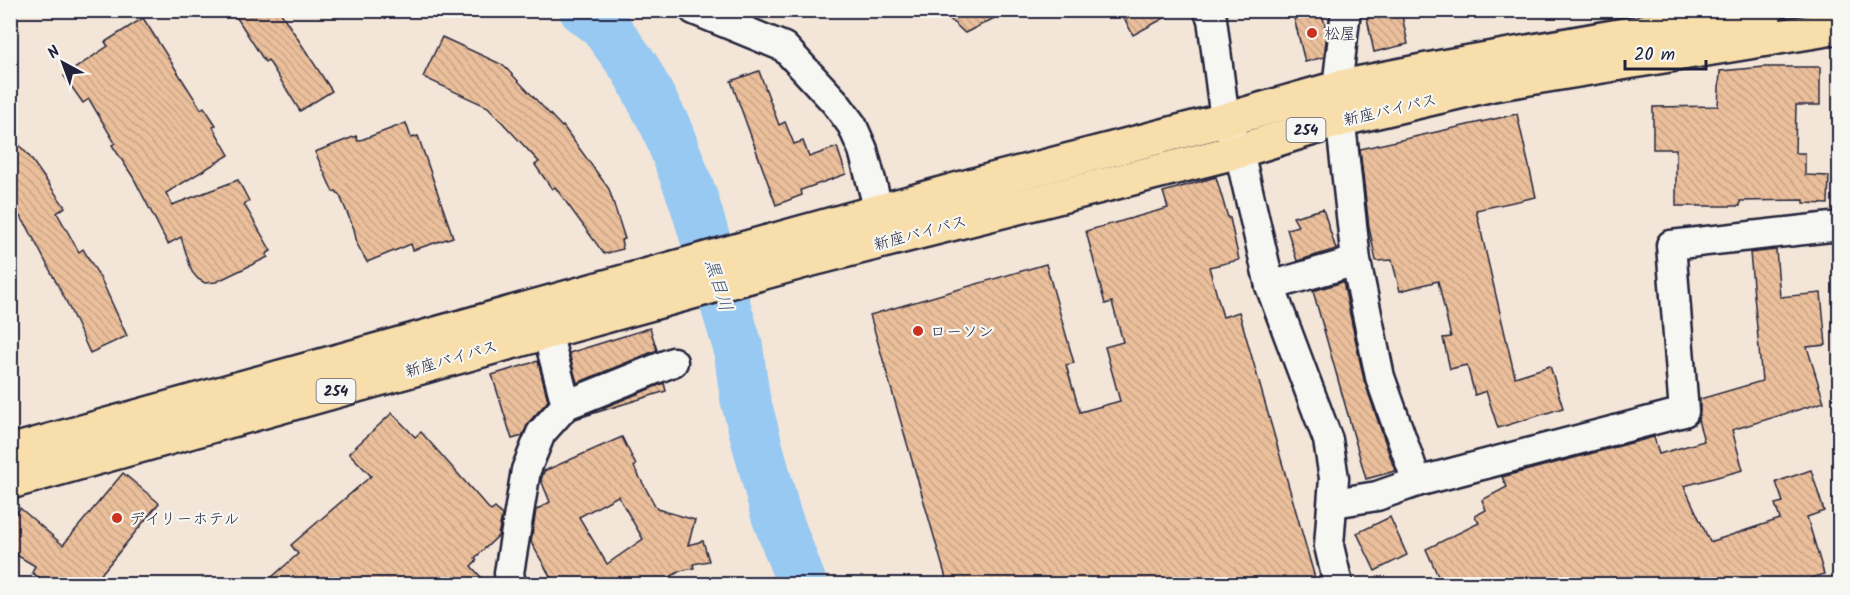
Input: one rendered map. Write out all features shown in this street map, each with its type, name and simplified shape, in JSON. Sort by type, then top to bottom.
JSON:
[{"type":"highway","name":"新座バイパス","points":[[10,452],[655,288],[777,254],[996,212],[1239,152],[1338,104],[1448,66],[1767,10]]},
{"type":"highway","name":"新座バイパス","points":[[777,254],[879,211],[1225,120],[1493,84],[1839,27]]},
{"type":"highway","name":"新座バイパス","points":[[10,482],[547,332],[655,288]]},
{"type":"street","points":[[694,10],[784,46],[852,125],[863,150],[879,211]]},
{"type":"street","points":[[1208,10],[1212,19],[1225,120],[1239,152],[1270,286],[1328,440],[1334,478],[1329,546],[1338,585]]},
{"type":"street","points":[[1346,10],[1338,104],[1356,261],[1380,377],[1417,482]]},
{"type":"street","points":[[1334,502],[1377,496],[1417,482],[1684,412],[1671,245],[1839,226]]},
{"type":"street","points":[[1270,286],[1356,261]]},
{"type":"street","points":[[547,332],[566,405]]},
{"type":"street","points":[[511,585],[509,573],[526,470],[541,433],[566,405],[673,362]]},
{"type":"building","points":[[232,10],[279,10],[332,91],[300,111],[268,60],[265,62]]},
{"type":"building","points":[[940,10],[1010,10],[965,33]]},
{"type":"building","points":[[1120,10],[1179,10],[1133,35]]},
{"type":"building","name":"松屋","points":[[1292,10],[1321,10],[1327,33],[1324,57],[1305,62]]},
{"type":"building","points":[[1401,11],[1408,44],[1374,52],[1367,18]]},
{"type":"building","points":[[143,18],[201,109],[204,107],[216,125],[213,127],[229,155],[166,193],[172,205],[238,180],[249,201],[244,204],[271,251],[266,254],[268,257],[216,282],[205,283],[192,272],[181,237],[168,244],[133,177],[112,145],[115,143],[89,99],[83,103],[64,76],[108,46],[105,42]]},
{"type":"building","points":[[442,37],[503,65],[563,126],[609,189],[625,239],[621,240],[623,249],[604,254],[555,187],[552,189],[535,165],[539,162],[488,107],[423,77]]},
{"type":"building","points":[[1765,67],[1820,67],[1820,105],[1796,105],[1795,153],[1805,153],[1805,175],[1829,176],[1828,204],[1804,203],[1804,200],[1740,201],[1740,206],[1676,206],[1676,149],[1653,149],[1653,107],[1718,106],[1720,71]]},
{"type":"building","points":[[759,71],[779,125],[785,122],[794,144],[803,141],[809,157],[837,147],[846,174],[801,190],[802,195],[776,205],[731,81]]},
{"type":"building","points":[[1517,114],[1536,197],[1476,210],[1515,377],[1550,366],[1563,408],[1498,428],[1486,391],[1475,395],[1467,365],[1450,369],[1443,338],[1451,337],[1438,281],[1400,291],[1392,260],[1376,261],[1369,227],[1360,149]]},
{"type":"building","points":[[406,123],[411,138],[418,136],[453,237],[413,250],[411,244],[367,262],[357,244],[354,229],[340,196],[336,191],[333,192],[315,152],[356,136],[358,141]]},
{"type":"building","points":[[10,135],[29,156],[65,207],[57,213],[79,252],[83,249],[101,279],[127,336],[90,353],[27,226],[10,203]]},
{"type":"building","points":[[1216,177],[1228,218],[1230,218],[1239,260],[1209,267],[1223,317],[1239,312],[1317,585],[948,585],[870,315],[1046,264],[1074,363],[1066,365],[1080,412],[1120,401],[1105,347],[1123,342],[1112,302],[1105,304],[1086,231],[1168,208],[1163,192]]},
{"type":"building","points":[[1323,209],[1336,249],[1297,261],[1287,229],[1298,226],[1293,217]]},
{"type":"building","points":[[1776,250],[1780,297],[1821,293],[1826,345],[1807,347],[1824,402],[1732,430],[1743,470],[1684,486],[1710,542],[1780,519],[1775,504],[1783,502],[1776,482],[1811,470],[1824,511],[1807,517],[1824,574],[1811,578],[1813,585],[1442,585],[1426,549],[1479,523],[1475,516],[1486,510],[1482,500],[1507,487],[1502,477],[1654,437],[1659,454],[1704,441],[1698,420],[1700,399],[1762,381],[1750,253]]},
{"type":"building","points":[[1343,282],[1364,380],[1395,471],[1366,479],[1313,291]]},
{"type":"building","points":[[650,328],[657,350],[577,383],[569,353]]},
{"type":"building","points":[[538,361],[548,401],[529,422],[522,436],[512,439],[492,375]]},
{"type":"building","points":[[664,383],[666,391],[579,418]]},
{"type":"building","points":[[392,413],[415,437],[421,432],[491,511],[495,508],[502,515],[498,536],[475,558],[477,560],[471,566],[488,585],[263,585],[298,554],[291,545],[371,476],[349,453]]},
{"type":"building","points":[[622,437],[636,465],[634,467],[657,509],[695,520],[688,545],[703,541],[709,561],[693,564],[694,568],[680,571],[657,585],[555,585],[531,542],[536,510],[550,502],[541,480],[544,471]],"holes":[[[618,496],[643,539],[607,564],[579,517]]]},
{"type":"building","points":[[123,473],[159,503],[102,573],[95,585],[52,585],[32,573],[35,566],[10,551],[10,523],[20,508],[63,545]]},
{"type":"building","points":[[1390,517],[1407,555],[1375,571],[1357,533]]},
{"type":"waterway","name":"黒目川","points":[[584,10],[602,23],[635,68],[666,127],[693,198],[738,347],[745,398],[776,515],[802,584]]},
{"type":"place","name":"松屋","points":[[1312,33]]},
{"type":"place","name":"ローソン","points":[[918,331]]},
{"type":"place","name":"デイリーホテル","points":[[117,518]]}]
